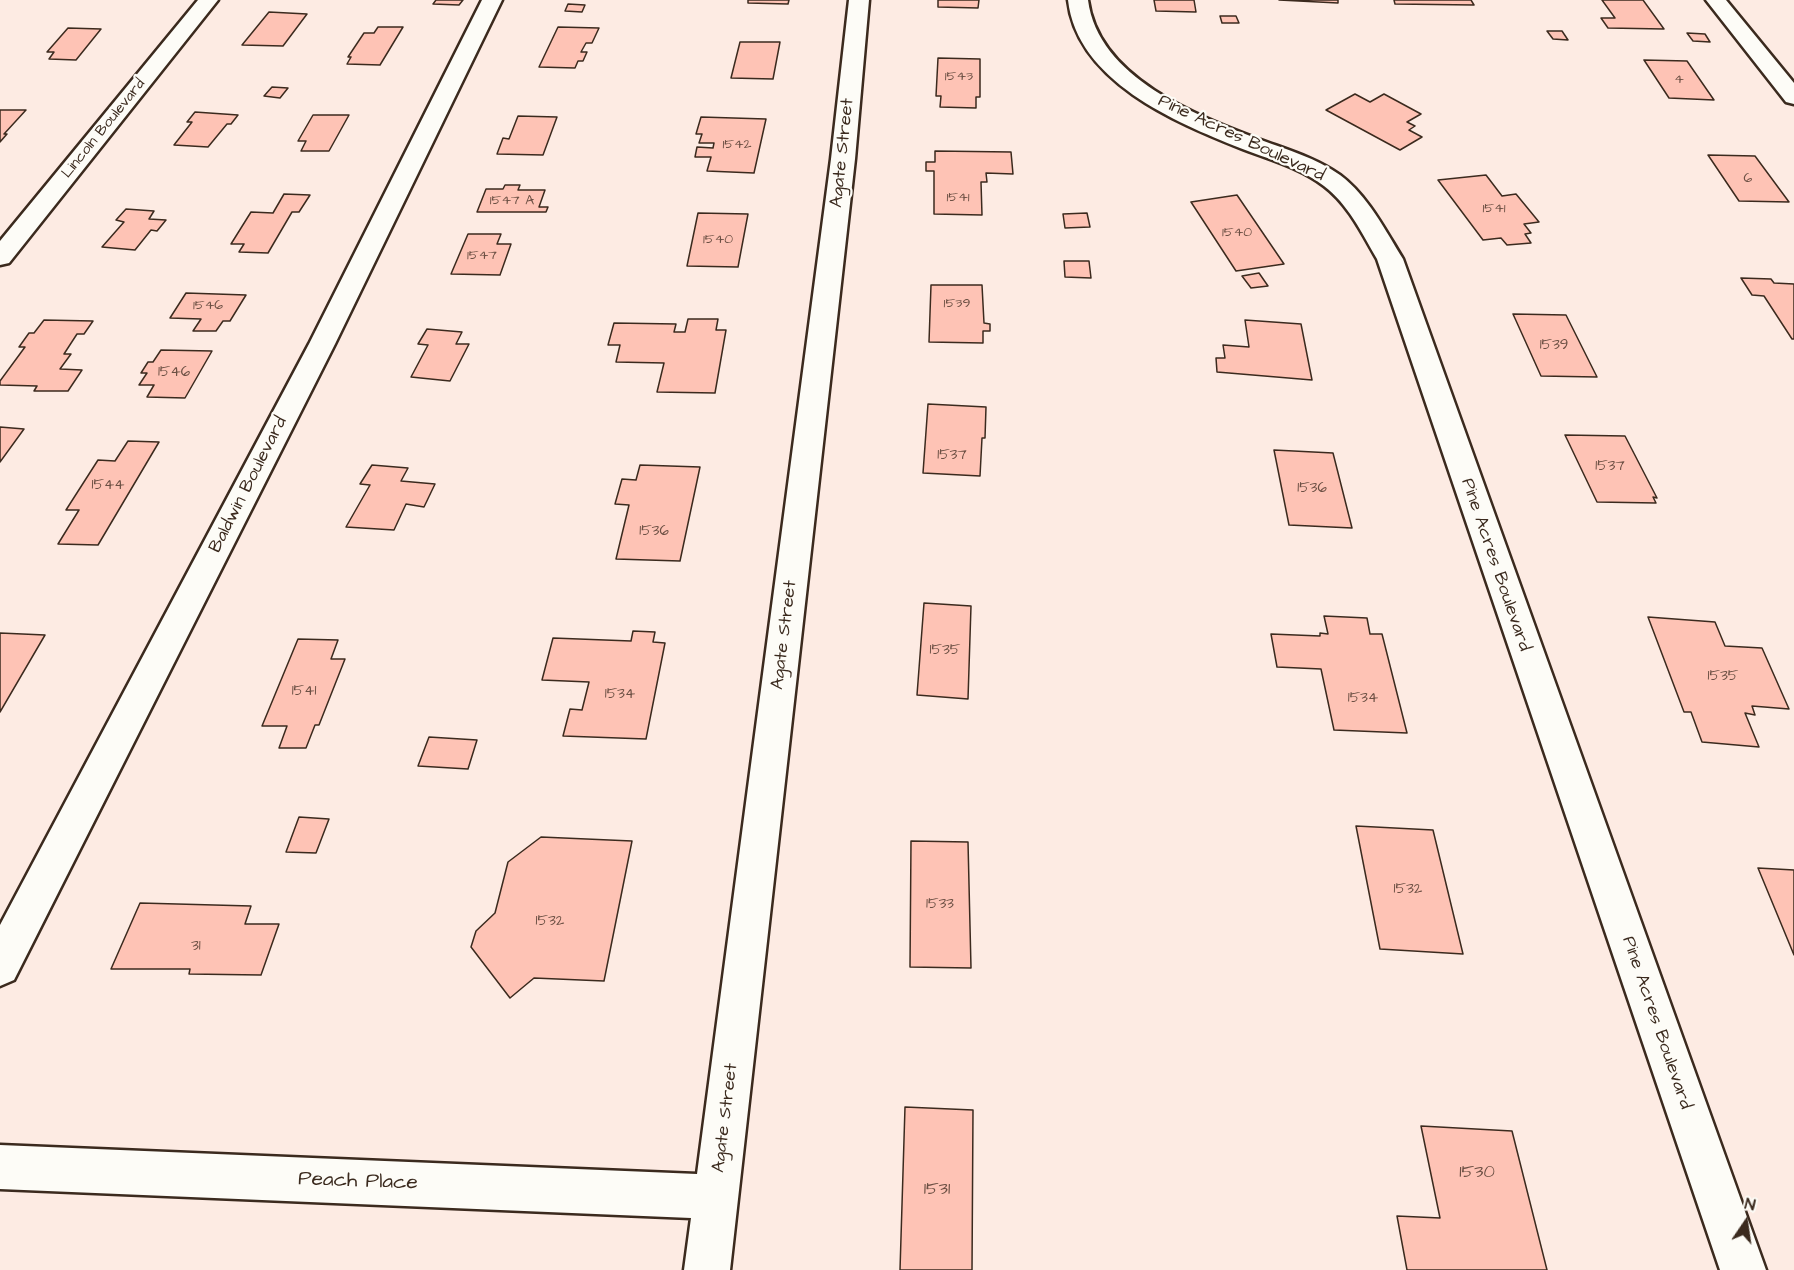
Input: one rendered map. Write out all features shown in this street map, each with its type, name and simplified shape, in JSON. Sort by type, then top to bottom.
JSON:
[{"type":"street","name":"Lincoln Boulevard","points":[[0,257],[208,0]]},
{"type":"street","name":"Baldwin Boulevard","points":[[0,966],[322,344],[492,0]]},
{"type":"street","name":"Agate Street","points":[[707,1270],[843,159],[859,0]]},
{"type":"street","name":"Pine Acres Boulevard","points":[[1078,0],[1093,44],[1120,75],[1166,108],[1224,134],[1284,156],[1335,182],[1365,217],[1390,260],[1743,1270]]},
{"type":"street","points":[[1716,0],[1794,97]]},
{"type":"street","name":"Peach Place","points":[[0,1167],[716,1197]]},
{"type":"building","points":[[436,0],[463,0],[459,5],[433,4]]},
{"type":"building","points":[[748,0],[789,0],[788,4],[748,3]]},
{"type":"building","points":[[938,0],[979,0],[978,8],[938,7]]},
{"type":"building","points":[[1154,0],[1194,0],[1196,12],[1156,11]]},
{"type":"building","points":[[1279,0],[1338,0],[1338,3]]},
{"type":"building","points":[[1394,0],[1471,0],[1474,5],[1395,4]]},
{"type":"building","points":[[1602,0],[1643,0],[1664,29],[1608,28],[1601,18],[1615,18]]},
{"type":"building","points":[[568,4],[585,5],[582,12],[565,11]]},
{"type":"building","points":[[269,12],[307,14],[283,46],[242,45]]},
{"type":"building","points":[[1220,16],[1236,16],[1239,23],[1222,23]]},
{"type":"building","points":[[378,27],[403,27],[380,65],[347,64],[351,57],[348,57],[364,33],[374,33]]},
{"type":"building","points":[[558,27],[599,28],[592,43],[586,43],[581,52],[587,52],[583,61],[578,61],[575,68],[539,67]]},
{"type":"building","points":[[68,28],[101,29],[76,60],[49,59],[54,52],[47,52]]},
{"type":"building","points":[[1547,31],[1562,31],[1568,40],[1553,39]]},
{"type":"building","points":[[1687,33],[1705,34],[1710,42],[1693,41]]},
{"type":"building","points":[[740,42],[780,42],[773,79],[731,78]]},
{"type":"building","points":[[938,58],[980,59],[980,97],[976,97],[976,108],[940,107],[941,96],[936,96]]},
{"type":"building","points":[[1644,60],[1687,61],[1714,100],[1669,98]]},
{"type":"building","points":[[272,87],[288,88],[280,98],[264,96]]},
{"type":"building","points":[[1355,94],[1370,102],[1384,94],[1421,114],[1407,122],[1415,126],[1409,130],[1422,137],[1400,150],[1326,110]]},
{"type":"building","points":[[0,110],[26,110],[4,134],[7,134],[0,142]]},
{"type":"building","points":[[195,112],[238,115],[231,124],[227,124],[208,147],[174,145],[192,122],[187,122]]},
{"type":"building","points":[[313,115],[349,115],[329,151],[301,151],[306,141],[298,141]]},
{"type":"building","points":[[518,116],[557,117],[543,155],[497,154],[503,138],[509,139]]},
{"type":"building","points":[[701,117],[766,119],[754,173],[707,171],[711,157],[695,157],[697,147],[713,148],[714,143],[699,143],[702,134],[696,134]]},
{"type":"building","points":[[935,151],[1011,152],[1013,174],[986,173],[987,182],[981,182],[982,215],[934,214],[934,171],[926,171],[926,162],[935,162]]},
{"type":"building","points":[[1708,155],[1755,156],[1789,202],[1739,201]]},
{"type":"building","points":[[1486,175],[1502,196],[1516,194],[1539,222],[1524,224],[1531,233],[1525,234],[1531,243],[1507,245],[1501,238],[1483,240],[1438,180]]},
{"type":"building","points":[[505,185],[520,185],[518,190],[545,190],[539,207],[548,207],[546,212],[477,212],[486,189],[503,189]]},
{"type":"building","points":[[284,194],[310,195],[299,212],[292,212],[268,253],[239,252],[244,244],[231,244],[251,212],[273,213]]},
{"type":"building","points":[[1237,195],[1284,264],[1236,271],[1191,202]]},
{"type":"building","points":[[126,209],[154,211],[149,219],[166,220],[157,231],[151,230],[135,250],[102,247],[124,222],[116,220]]},
{"type":"building","points":[[698,213],[748,214],[738,267],[687,266]]},
{"type":"building","points":[[1087,213],[1090,227],[1065,228],[1063,214]]},
{"type":"building","points":[[468,234],[501,234],[497,244],[511,244],[500,275],[451,274]]},
{"type":"building","points":[[1064,261],[1089,261],[1091,278],[1065,277]]},
{"type":"building","points":[[1259,273],[1268,286],[1251,288],[1242,276]]},
{"type":"building","points":[[1741,278],[1771,279],[1774,283],[1794,284],[1794,339],[1764,296],[1752,295]]},
{"type":"building","points":[[931,285],[982,285],[984,323],[990,324],[990,331],[983,331],[983,343],[929,342]]},
{"type":"building","points":[[186,293],[246,295],[230,321],[223,321],[216,331],[193,331],[201,319],[170,318]]},
{"type":"building","points":[[1513,314],[1566,315],[1597,377],[1541,376]]},
{"type":"building","points":[[688,319],[718,319],[716,330],[726,330],[715,393],[657,392],[664,363],[616,362],[620,345],[608,345],[614,323],[676,324],[674,332],[685,332]]},
{"type":"building","points":[[44,320],[93,321],[84,334],[77,334],[64,354],[71,354],[60,369],[82,370],[68,391],[34,391],[37,386],[0,385],[0,381],[25,347],[19,347],[29,333],[34,333]]},
{"type":"building","points":[[1245,320],[1301,324],[1312,380],[1217,372],[1216,358],[1225,358],[1223,345],[1249,347]]},
{"type":"building","points":[[427,329],[462,332],[456,344],[469,344],[450,381],[411,377],[428,345],[418,344]]},
{"type":"building","points":[[161,350],[212,351],[185,398],[147,397],[154,385],[139,385],[147,373],[141,373],[148,362],[153,362]]},
{"type":"building","points":[[928,404],[986,407],[980,476],[923,473]]},
{"type":"building","points":[[0,427],[24,429],[0,462]]},
{"type":"building","points":[[1565,435],[1625,436],[1657,498],[1653,497],[1656,503],[1597,502]]},
{"type":"building","points":[[128,441],[159,442],[98,545],[58,544],[79,510],[66,510],[98,460],[115,461]]},
{"type":"building","points":[[1274,450],[1333,453],[1352,528],[1289,525]]},
{"type":"building","points":[[372,465],[408,468],[401,481],[435,484],[424,507],[406,504],[394,530],[346,527],[370,485],[360,484]]},
{"type":"building","points":[[640,465],[700,467],[680,561],[616,559],[629,505],[615,504],[622,479],[636,480]]},
{"type":"building","points":[[924,603],[971,606],[968,699],[917,695]]},
{"type":"building","points":[[1324,616],[1367,618],[1370,634],[1382,634],[1407,733],[1334,730],[1321,669],[1277,667],[1271,634],[1320,636],[1320,633],[1328,634]]},
{"type":"building","points":[[1648,617],[1715,622],[1725,646],[1762,648],[1789,709],[1752,706],[1755,715],[1745,713],[1759,747],[1702,742],[1691,712],[1684,712]]},
{"type":"building","points":[[633,631],[655,632],[653,642],[665,643],[646,739],[563,736],[570,709],[582,710],[589,682],[542,680],[553,638],[631,641]]},
{"type":"building","points":[[0,633],[45,635],[0,712]]},
{"type":"building","points":[[298,639],[338,640],[331,659],[345,659],[319,725],[315,725],[306,748],[279,748],[287,726],[262,726]]},
{"type":"building","points":[[429,737],[477,740],[468,769],[418,766]]},
{"type":"building","points":[[299,817],[329,819],[316,853],[286,852]]},
{"type":"building","points":[[1356,826],[1433,830],[1463,954],[1380,949]]},
{"type":"building","points":[[541,837],[632,841],[604,981],[534,978],[510,998],[471,947],[476,931],[495,913],[508,862]]},
{"type":"building","points":[[911,841],[968,842],[971,968],[910,967]]},
{"type":"building","points":[[1758,868],[1794,870],[1794,955]]},
{"type":"building","points":[[140,903],[251,906],[245,924],[279,924],[261,975],[189,974],[190,969],[111,969]]},
{"type":"building","points":[[905,1107],[973,1110],[972,1270],[900,1270]]},
{"type":"building","points":[[1421,1126],[1512,1131],[1547,1270],[1407,1270],[1397,1216],[1440,1218]]}]
